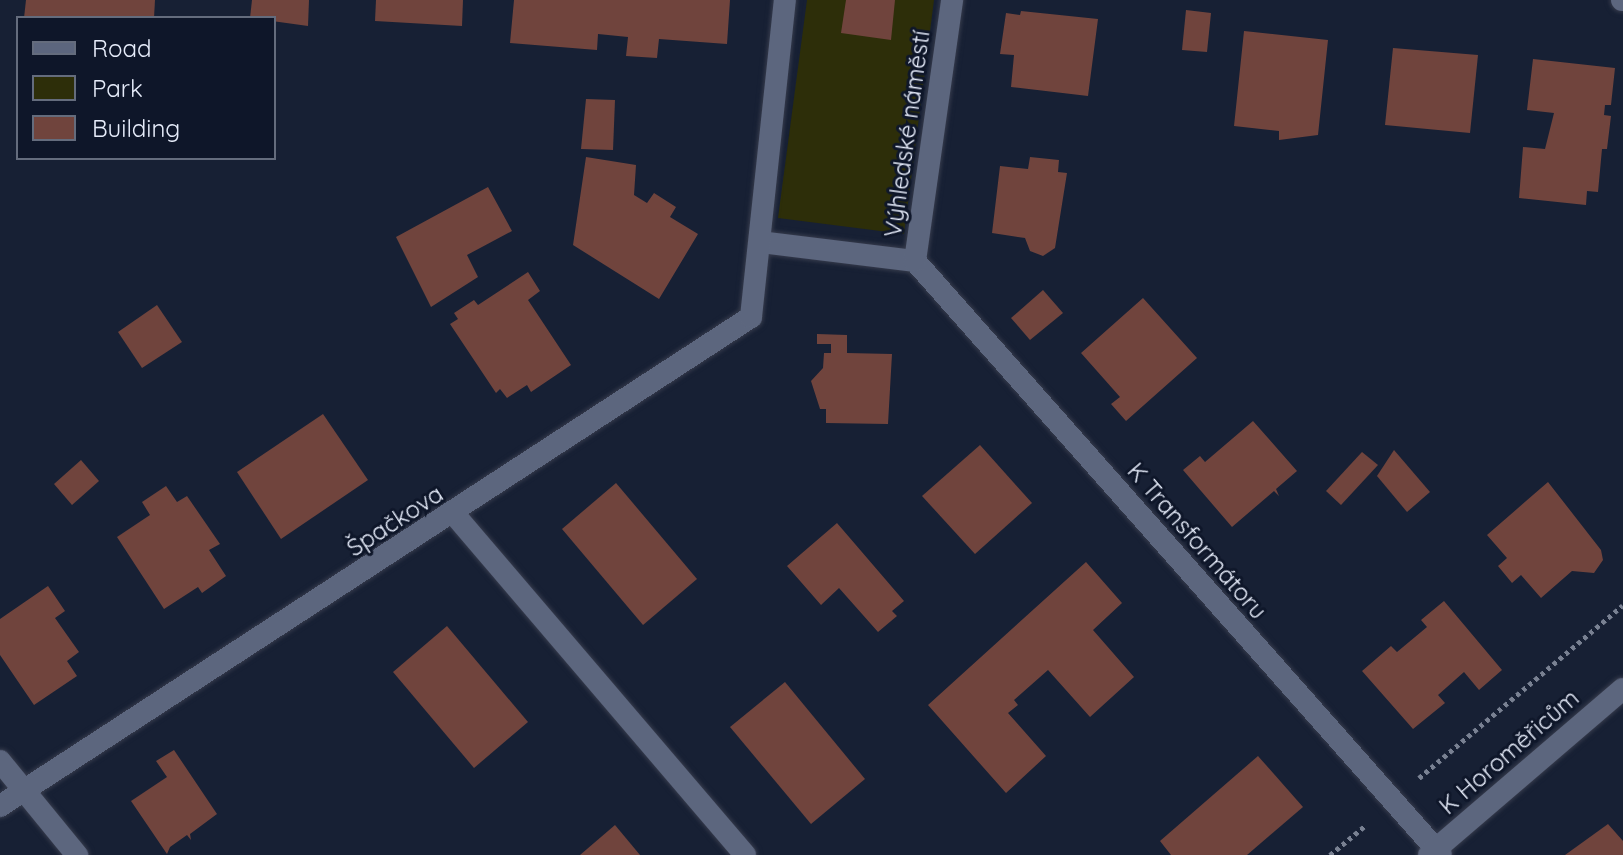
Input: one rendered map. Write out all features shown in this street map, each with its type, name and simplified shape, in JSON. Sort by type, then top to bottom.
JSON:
[{"type":"street","points":[[760,242],[785,0]]},
{"type":"street","name":"Výhledské náměstí","points":[[760,242],[915,261],[952,0]]},
{"type":"street","name":"Špačkova","points":[[0,806],[454,514],[751,317],[760,242]]},
{"type":"street","name":"K Transformátoru","points":[[915,261],[1393,801],[1435,853]]},
{"type":"street","points":[[454,514],[745,855]]},
{"type":"street","name":"K Horoměřicům","points":[[1435,853],[1623,689]]},
{"type":"street","points":[[0,761],[77,855]]},
{"type":"path","points":[[1417,780],[1623,605]]},
{"type":"path","points":[[1330,855],[1393,801]]},
{"type":"green space","points":[[807,0],[934,0],[904,234],[778,218]]},
{"type":"building","points":[[26,0],[155,0],[154,16],[24,16]]},
{"type":"building","points":[[252,0],[309,0],[308,26],[276,22],[276,16],[250,16]]},
{"type":"building","points":[[376,0],[463,0],[462,26],[375,21]]},
{"type":"building","points":[[514,0],[730,0],[727,44],[659,39],[657,58],[626,56],[628,37],[598,34],[597,50],[510,43]]},
{"type":"building","points":[[846,0],[895,0],[891,40],[841,33]]},
{"type":"building","points":[[1186,10],[1211,13],[1207,52],[1182,50]]},
{"type":"building","points":[[1021,11],[1098,19],[1088,96],[1011,87],[1014,55],[1000,54],[1006,13],[1020,15]]},
{"type":"building","points":[[1244,31],[1328,40],[1318,135],[1279,140],[1279,131],[1234,126]]},
{"type":"building","points":[[1393,48],[1478,55],[1470,133],[1385,125]]},
{"type":"building","points":[[1533,59],[1615,68],[1611,105],[1605,105],[1604,115],[1611,116],[1607,149],[1602,149],[1598,192],[1587,191],[1586,205],[1519,198],[1523,147],[1545,149],[1554,113],[1527,110]]},
{"type":"building","points":[[586,99],[615,100],[613,150],[581,149]]},
{"type":"building","points":[[586,157],[636,165],[634,195],[647,203],[654,193],[676,207],[670,217],[698,234],[659,299],[573,245]]},
{"type":"building","points":[[1030,157],[1059,160],[1058,172],[1067,173],[1055,248],[1043,256],[1030,251],[1025,238],[992,233],[1000,166],[1028,169]]},
{"type":"building","points":[[488,187],[512,231],[467,255],[478,277],[431,307],[396,237]]},
{"type":"building","points":[[528,272],[540,291],[528,300],[571,365],[531,392],[527,385],[507,398],[500,389],[496,393],[450,324],[458,319],[454,313],[474,300],[478,305]]},
{"type":"building","points":[[1043,290],[1063,313],[1030,340],[1011,318]]},
{"type":"building","points":[[1143,298],[1197,358],[1126,421],[1111,404],[1120,397],[1081,353]]},
{"type":"building","points":[[157,305],[182,342],[142,368],[118,332]]},
{"type":"building","points":[[817,334],[847,335],[847,353],[892,354],[888,424],[826,423],[826,409],[820,409],[811,381],[823,368],[824,353],[831,353],[831,344],[817,344]]},
{"type":"building","points":[[323,414],[368,480],[281,539],[237,472]]},
{"type":"building","points":[[1253,421],[1297,471],[1276,489],[1279,496],[1274,491],[1232,527],[1183,470],[1200,456],[1205,462]]},
{"type":"building","points":[[980,445],[1032,503],[975,554],[922,496]]},
{"type":"building","points":[[1394,450],[1430,492],[1407,512],[1377,476]]},
{"type":"building","points":[[1362,452],[1378,465],[1341,505],[1326,491]]},
{"type":"building","points":[[81,460],[99,481],[72,505],[54,484]]},
{"type":"building","points":[[1548,482],[1601,550],[1603,560],[1594,573],[1572,571],[1541,598],[1521,575],[1512,583],[1498,566],[1507,558],[1487,535]]},
{"type":"building","points":[[616,483],[697,579],[643,625],[562,529]]},
{"type":"building","points":[[166,486],[177,502],[187,496],[220,544],[209,550],[226,576],[202,593],[198,587],[164,609],[117,537],[150,515],[142,502]]},
{"type":"building","points":[[837,523],[904,601],[892,611],[897,616],[878,632],[839,588],[821,605],[787,566]]},
{"type":"building","points":[[1086,562],[1122,603],[1093,630],[1134,677],[1090,717],[1048,670],[1014,700],[1018,705],[1008,713],[1046,756],[1006,793],[928,705]]},
{"type":"building","points":[[48,586],[65,611],[55,618],[79,652],[67,661],[77,676],[34,705],[0,655],[0,619]]},
{"type":"building","points":[[1444,601],[1502,670],[1479,690],[1464,672],[1438,695],[1445,703],[1413,729],[1362,671],[1391,646],[1397,652],[1427,627],[1421,620]]},
{"type":"building","points":[[447,626],[528,722],[474,768],[393,672]]},
{"type":"building","points":[[785,682],[865,779],[811,824],[730,727]]},
{"type":"building","points":[[174,750],[217,814],[190,834],[191,840],[187,835],[170,847],[167,854],[131,801],[167,777],[156,761]]},
{"type":"building","points":[[1258,756],[1303,807],[1247,855],[1171,855],[1160,841]]},
{"type":"building","points":[[1608,824],[1623,841],[1623,855],[1565,855]]},
{"type":"building","points":[[615,825],[640,855],[580,855]]}]
